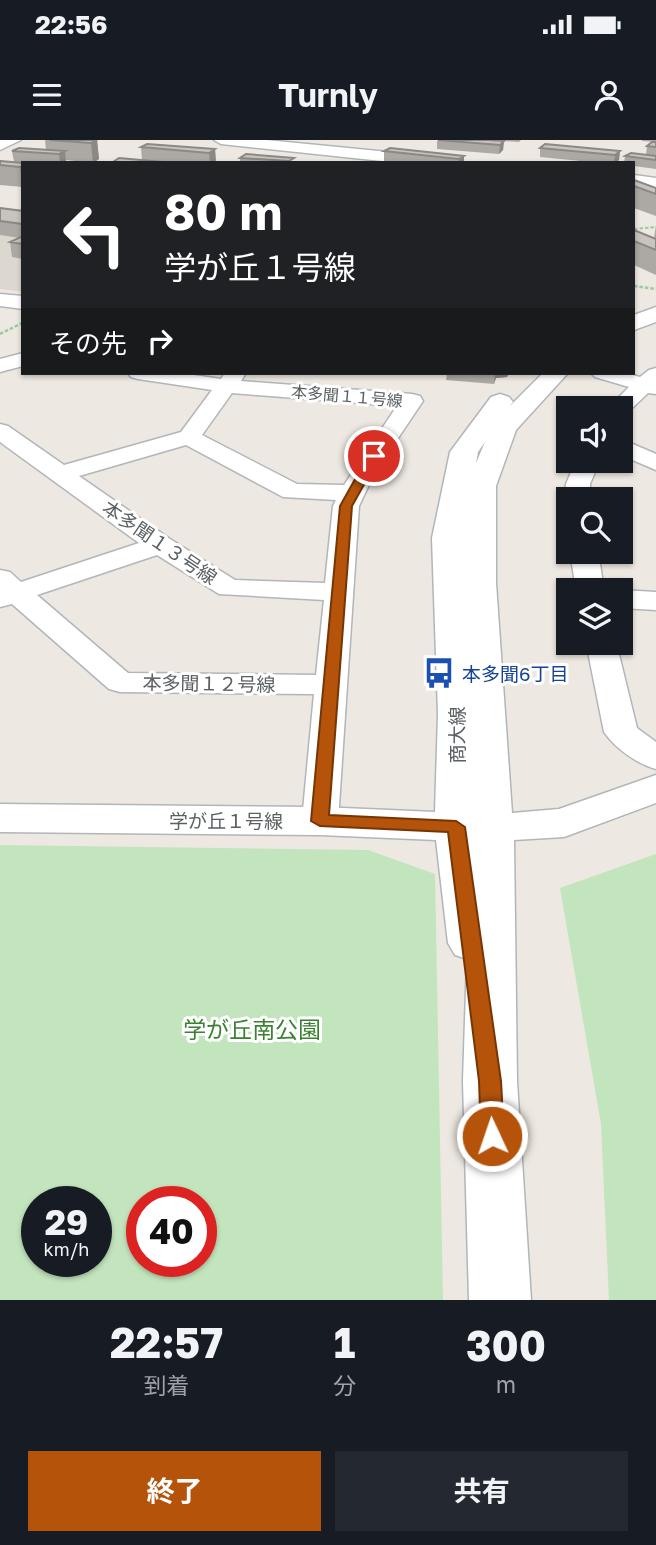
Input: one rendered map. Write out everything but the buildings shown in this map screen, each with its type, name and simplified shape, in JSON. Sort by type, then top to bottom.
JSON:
[{"type":"street","points":[[0,145],[14,140]]},
{"type":"street","points":[[221,140],[430,161]]},
{"type":"street","points":[[358,154],[389,140]]},
{"type":"street","points":[[635,180],[656,183]]},
{"type":"street","points":[[0,300],[21,303]]},
{"type":"street","points":[[635,313],[656,305]]},
{"type":"street","points":[[635,323],[656,314]]},
{"type":"street","points":[[0,366],[21,360]]},
{"type":"street","name":"本多聞１１号線","points":[[169,375],[232,379],[412,401],[362,474],[346,506],[320,821]]},
{"type":"street","name":"商大線","points":[[500,1300],[474,828],[457,714],[448,538],[464,452],[503,399],[531,375]]},
{"type":"street","name":"商大線","points":[[474,828],[481,486],[504,428],[554,375]]},
{"type":"street","points":[[614,375],[652,381]]},
{"type":"street","points":[[59,474],[189,437],[232,379]]},
{"type":"street","points":[[633,397],[652,381]]},
{"type":"street","name":"本多聞１３号線","points":[[0,431],[160,545],[229,588],[340,592]]},
{"type":"street","points":[[189,437],[292,492],[352,493]]},
{"type":"street","points":[[633,452],[656,464]]},
{"type":"street","points":[[6,590],[160,545]]},
{"type":"street","name":"本多聞１２号線","points":[[6,590],[120,682],[332,685]]},
{"type":"street","points":[[633,600],[656,601]]},
{"type":"street","points":[[604,655],[621,732],[656,758]]},
{"type":"street","name":"学が丘１号線","points":[[1,817],[320,821],[474,828],[564,823],[656,788]]},
{"type":"path","points":[[635,229],[656,227]]},
{"type":"path","points":[[635,286],[656,289]]},
{"type":"path","points":[[0,334],[21,324]]},
{"type":"shaded area","points":[[0,218],[21,221],[21,292],[0,289]]},
{"type":"green space","name":"学が丘南公園","points":[[0,845],[368,850],[435,874],[443,1300],[0,1300]]},
{"type":"green space","points":[[656,854],[656,1300],[609,1300],[601,1124],[560,888]]},
{"type":"place","name":"本多聞6丁目","points":[[439,673]]},
{"type":"route","points":[[374,456],[346,506],[320,821],[456,827],[490,1081],[492,1136]]}]
